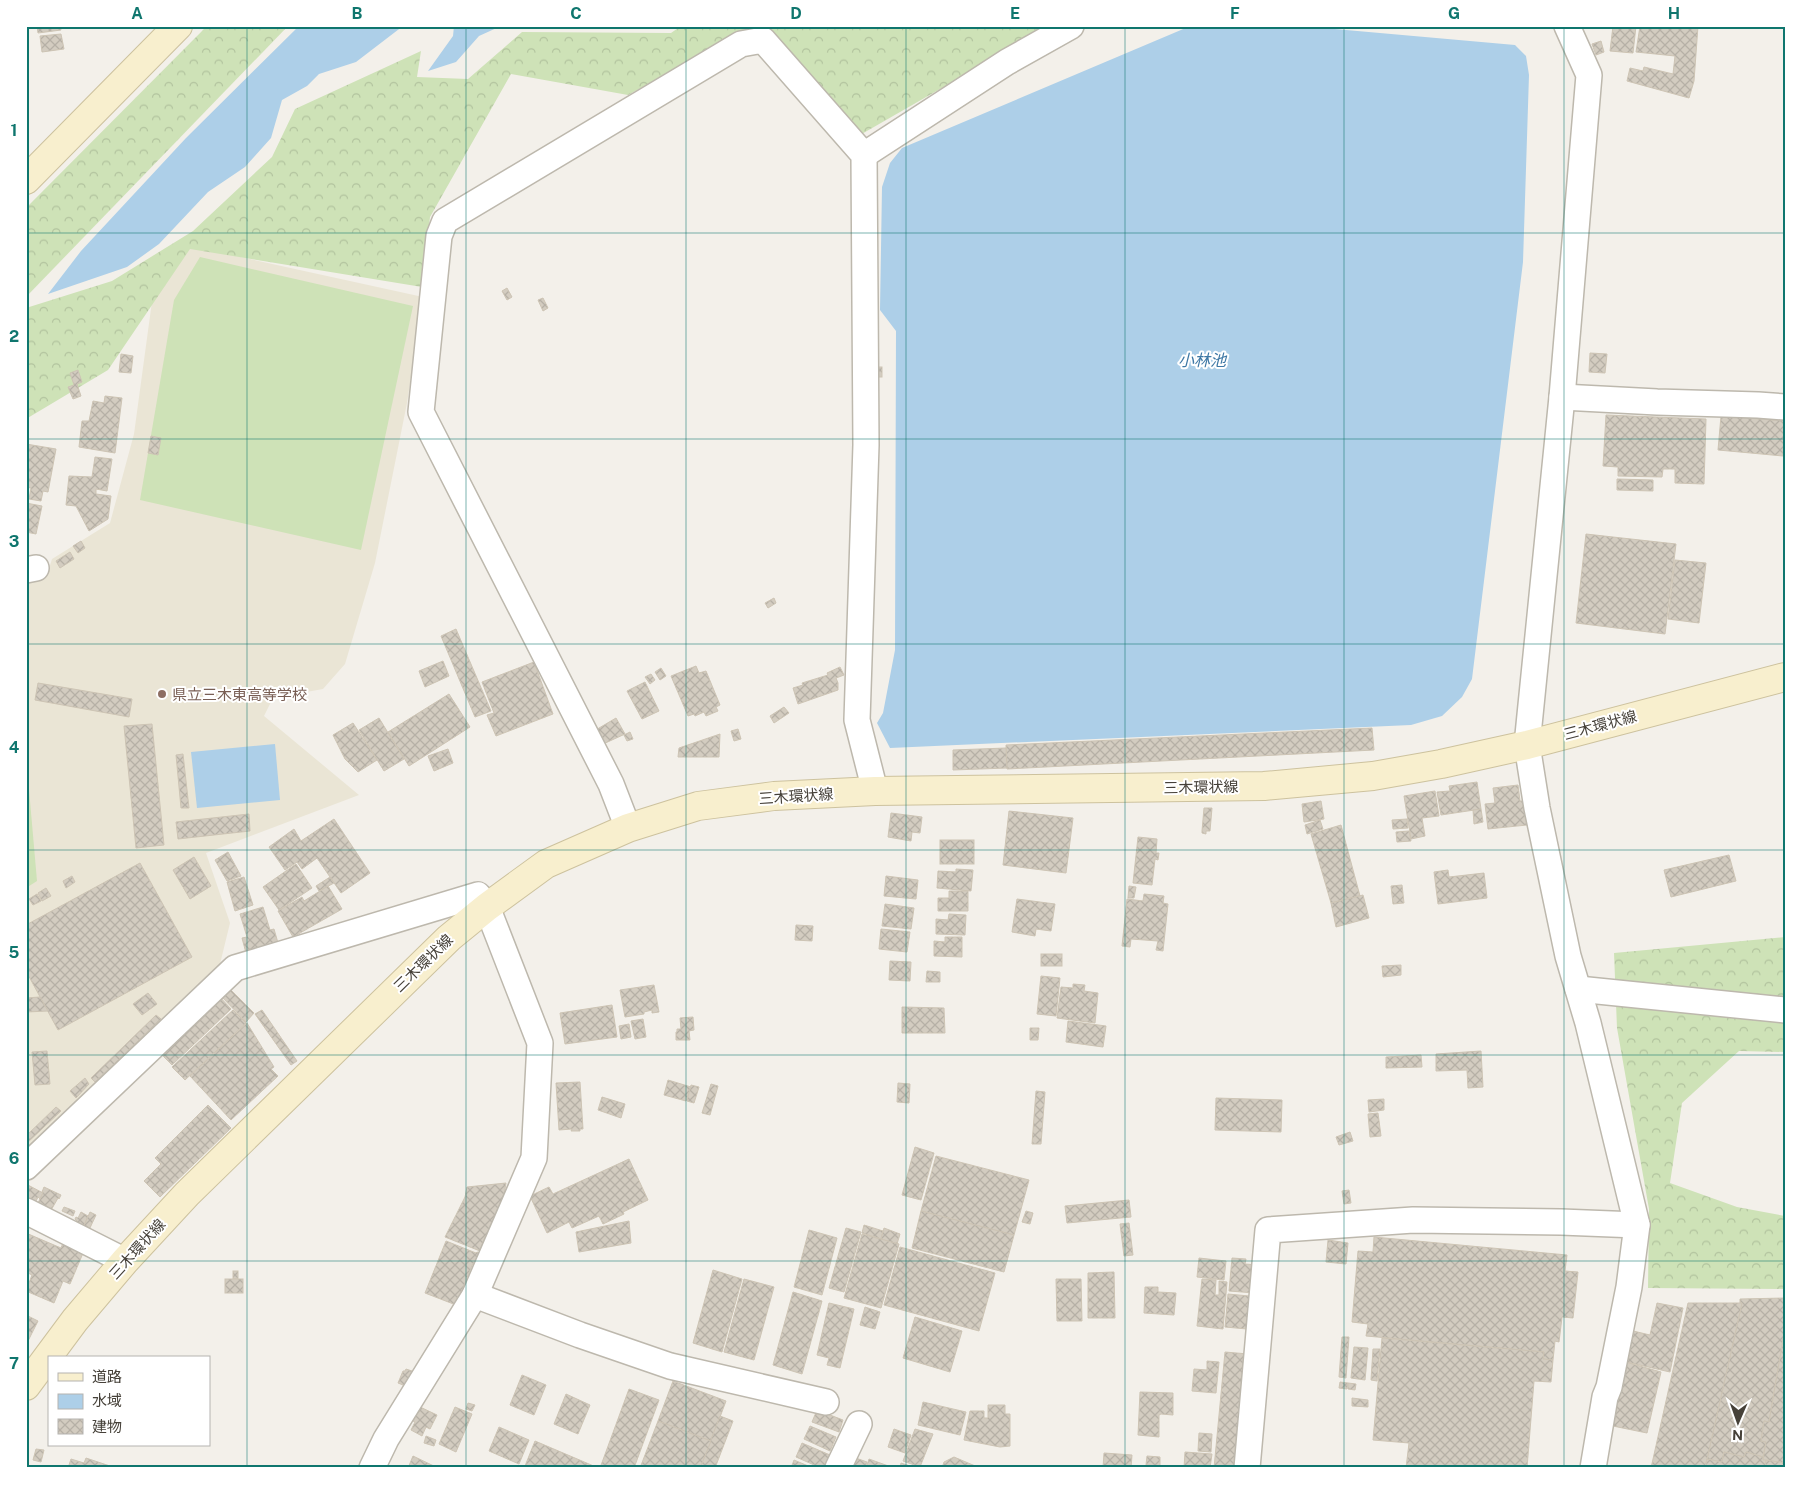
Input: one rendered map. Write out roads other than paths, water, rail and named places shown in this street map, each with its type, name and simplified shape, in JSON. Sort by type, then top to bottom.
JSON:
[{"type":"main road","points":[[26,180],[178,26]]},
{"type":"main road","name":"三木環状線","points":[[27,1384],[75,1320],[125,1261],[187,1194],[435,952],[487,907],[546,864],[628,828],[698,806],[774,796],[875,791],[1264,786],[1373,776],[1441,764],[1527,745],[1785,677]]},
{"type":"street","points":[[864,155],[1007,62],[1071,26]]},
{"type":"street","points":[[1567,26],[1589,74],[1562,397],[1527,745],[1537,808],[1568,956],[1588,1023],[1637,1225],[1629,1287],[1609,1387],[1605,1397],[1593,1468]]},
{"type":"street","points":[[628,828],[611,784],[421,412],[439,236],[445,221],[741,44],[763,40],[864,155],[866,444],[857,720],[875,791]]},
{"type":"street","points":[[1562,397],[1657,402],[1758,404],[1785,407]]},
{"type":"street","points":[[26,1167],[235,968],[478,895],[487,907],[540,1043],[534,1158],[475,1295],[386,1439],[372,1468]]},
{"type":"street","points":[[1578,989],[1785,1010]]},
{"type":"street","points":[[26,1211],[125,1261]]},
{"type":"street","points":[[1247,1468],[1268,1230],[1413,1220],[1637,1225]]},
{"type":"street","points":[[475,1295],[580,1335],[670,1366],[826,1402]]},
{"type":"street","points":[[838,1468],[859,1424]]},
{"type":"water","points":[[299,26],[403,26],[356,62],[319,74],[307,86],[282,100],[271,138],[245,167],[208,192],[159,244],[127,267],[48,294],[81,251],[186,138]]},
{"type":"water","points":[[454,26],[501,26],[479,36],[456,62],[428,71],[453,36]]},
{"type":"water","name":"小林池","points":[[1301,26],[1515,45],[1526,56],[1529,75],[1523,262],[1472,679],[1462,697],[1442,716],[1411,725],[890,748],[877,723],[883,713],[895,650],[896,331],[880,310],[882,187],[890,163],[902,148],[1188,27]]},
{"type":"water","points":[[275,744],[280,800],[197,808],[191,752]]},
{"type":"place","name":"県立三木東高等学校","points":[[162,694]]}]
